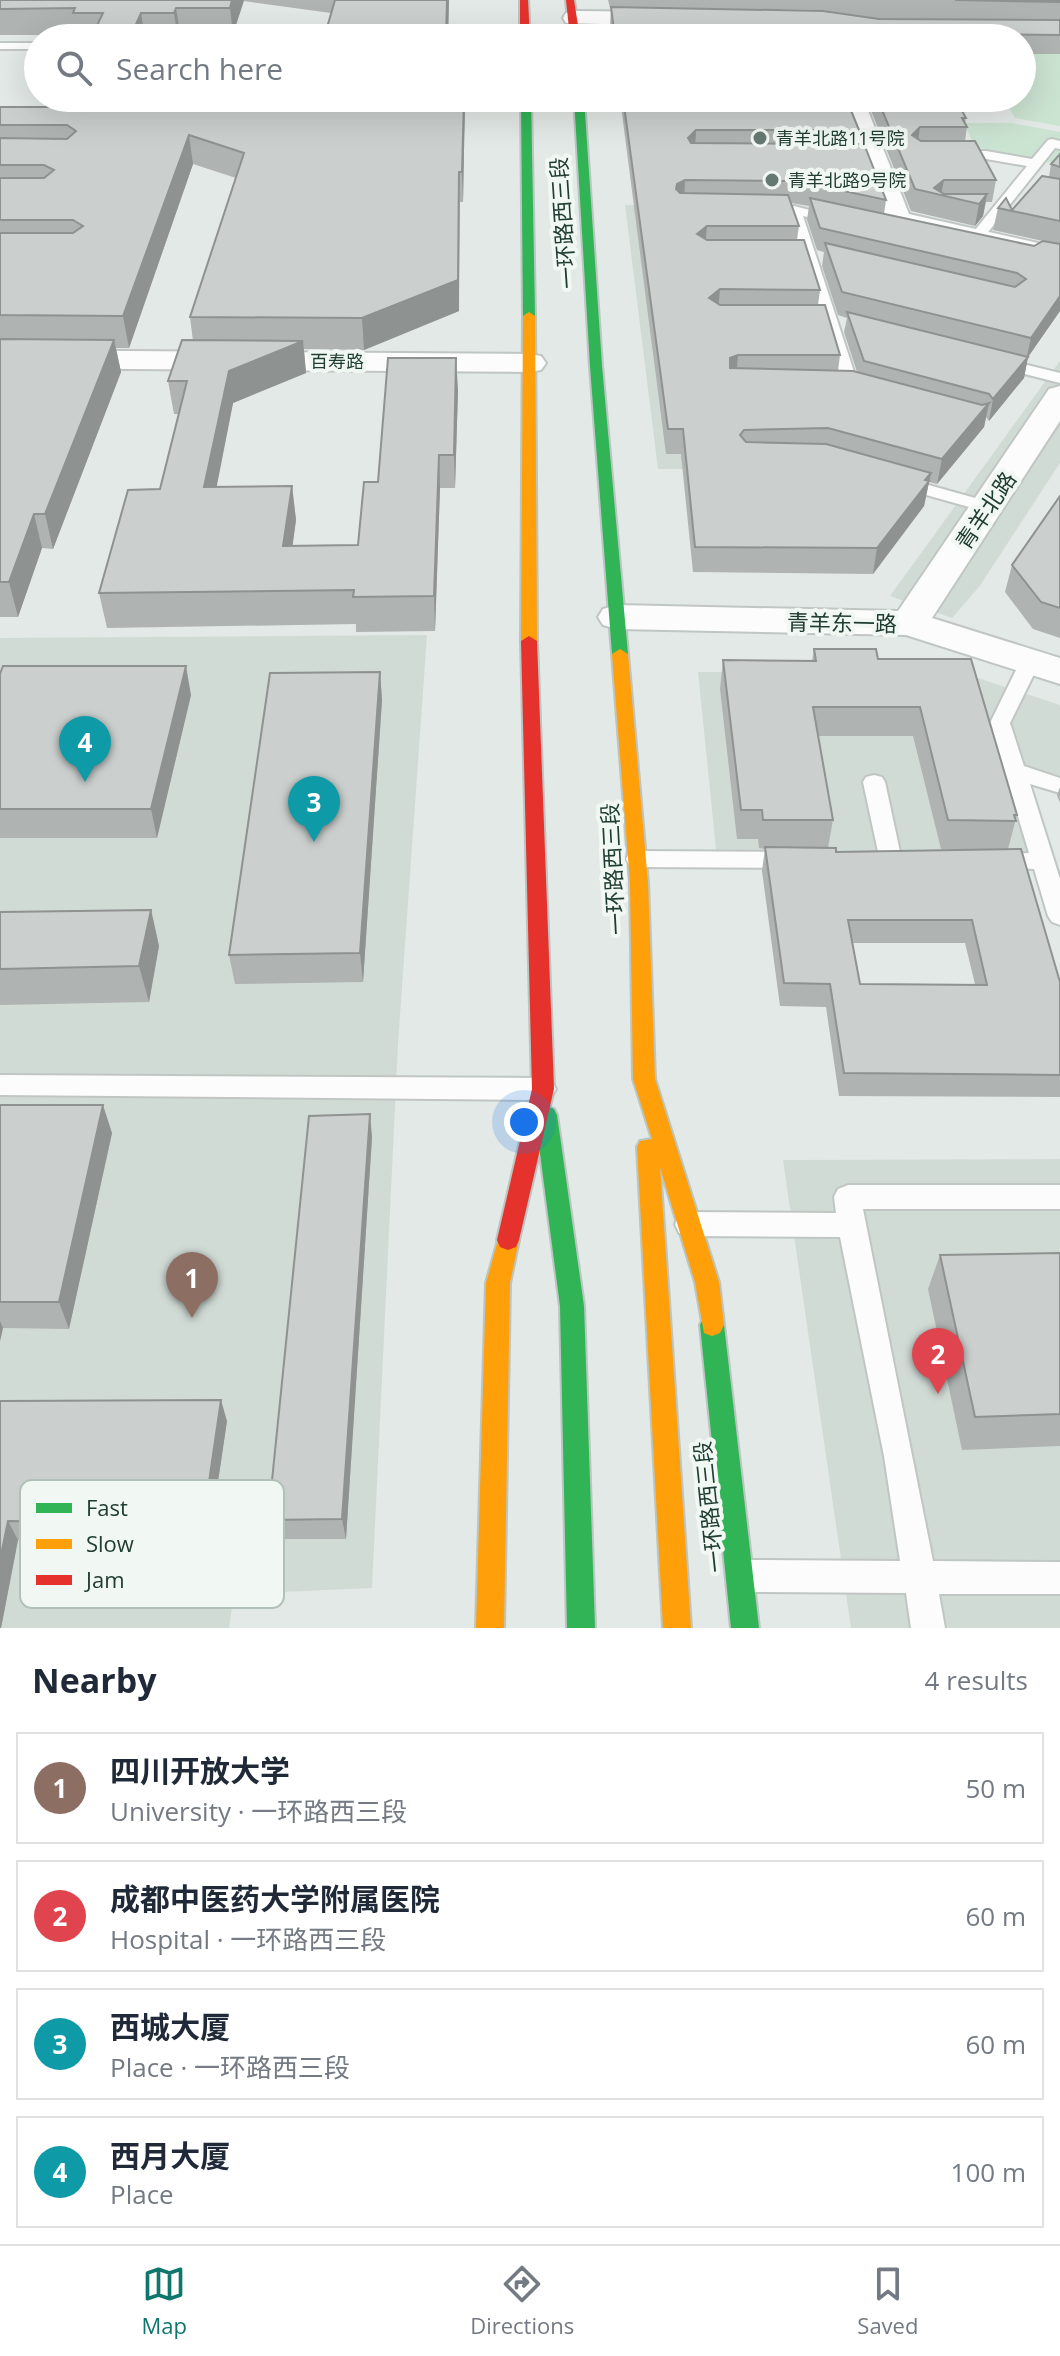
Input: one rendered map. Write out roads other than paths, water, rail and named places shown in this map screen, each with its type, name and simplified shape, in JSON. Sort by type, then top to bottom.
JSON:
[{"type":"main road","points":[[521,1],[523,24]]},
{"type":"main road","name":"一环路西三段","points":[[490,1628],[498,1283],[543,1089],[529,638],[530,363],[526,112]]},
{"type":"main road","name":"一环路西三段","points":[[580,112],[596,366],[637,859],[644,1079],[707,1282],[745,1628]]},
{"type":"main road","points":[[644,1079],[677,1628]]},
{"type":"main road","points":[[543,1089],[572,1306],[581,1628]]},
{"type":"street","points":[[573,19],[697,19]]},
{"type":"street","points":[[851,112],[868,158],[897,220],[1060,257]]},
{"type":"street","name":"百寿路","points":[[0,359],[530,363]]},
{"type":"street","name":"青羊北路","points":[[909,623],[1060,396]]},
{"type":"street","name":"青羊东一路","points":[[617,617],[909,623],[1045,666]]},
{"type":"lane","points":[[0,46],[24,46]]},
{"type":"lane","points":[[976,238],[992,209],[1025,188],[1036,164],[1052,143],[1060,145]]},
{"type":"lane","points":[[945,155],[986,155],[1036,164]]},
{"type":"lane","points":[[851,388],[810,257],[786,210],[853,223]]},
{"type":"lane","points":[[883,229],[1030,262]]},
{"type":"lane","points":[[985,360],[1060,378]]},
{"type":"lane","points":[[885,478],[987,507]]},
{"type":"lane","points":[[1045,666],[1000,723],[1060,916]]},
{"type":"lane","points":[[1015,771],[1060,786]]},
{"type":"lane","points":[[874,782],[891,861]]},
{"type":"lane","points":[[637,859],[815,860]]},
{"type":"lane","points":[[969,861],[1043,861]]},
{"type":"lane","points":[[0,1085],[543,1089]]},
{"type":"lane","points":[[928,1628],[899,1456],[851,1225],[848,1197],[1060,1197]]},
{"type":"lane","points":[[689,1224],[851,1225]]},
{"type":"lane","points":[[740,1576],[1060,1578]]},
{"type":"place","name":"青羊北路11号院","points":[[760,138]]},
{"type":"place","name":"青羊北路9号院","points":[[772,180]]},
{"type":"place","name":"西月大厦","points":[[85,782]]},
{"type":"place","name":"西城大厦","points":[[314,842]]},
{"type":"place","name":"四川开放大学","points":[[192,1318]]},
{"type":"place","name":"成都中医药大学附属医院","points":[[938,1394]]}]
